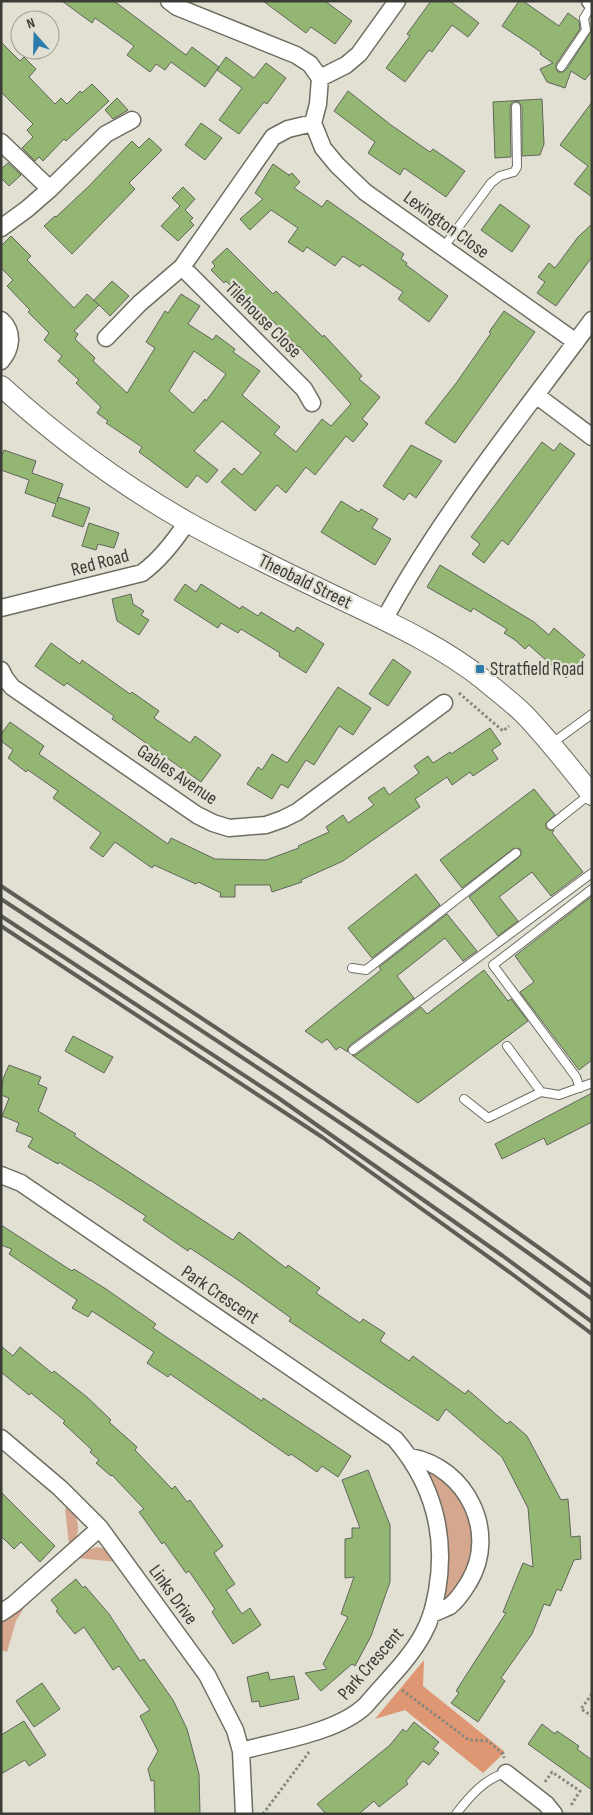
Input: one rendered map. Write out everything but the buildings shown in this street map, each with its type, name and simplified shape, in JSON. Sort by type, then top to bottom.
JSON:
[{"type":"street","points":[[106,338],[140,303],[182,267],[273,137],[288,129],[313,122],[318,104],[320,78],[310,64],[296,55],[177,7],[168,1]]},
{"type":"street","points":[[320,78],[346,65],[359,54],[397,1]]},
{"type":"street","points":[[1,228],[50,189],[106,134],[132,120]]},
{"type":"street","name":"Lexington Close","points":[[313,122],[323,148],[337,165],[365,192],[576,342]]},
{"type":"street","points":[[1,142],[50,189]]},
{"type":"street","name":"Tilehouse Close","points":[[182,267],[304,389],[312,404]]},
{"type":"street","points":[[1,320],[6,325],[11,340],[8,353],[1,361]]},
{"type":"street","points":[[384,620],[421,558],[462,497],[592,320]]},
{"type":"street","name":"Theobald Street","points":[[1,386],[98,466],[129,487],[187,522],[290,575],[384,620],[453,659],[482,678],[523,713],[591,794]]},
{"type":"street","points":[[536,395],[592,437]]},
{"type":"street","name":"Red Road","points":[[1,608],[142,573],[156,563],[187,522]]},
{"type":"street","name":"Gables Avenue","points":[[1,670],[12,687],[197,815],[229,828],[266,825],[296,812],[444,703]]},
{"type":"street","name":"Park Crescent","points":[[1,1175],[21,1183],[396,1439],[422,1476],[432,1503],[438,1528],[440,1558],[439,1579],[432,1614],[417,1644],[366,1705],[348,1720],[331,1727],[241,1751]]},
{"type":"street","name":"Links Drive","points":[[1,1438],[60,1488],[100,1528],[207,1675],[235,1730],[241,1751],[244,1814]]},
{"type":"street","points":[[410,1457],[426,1459],[452,1476],[472,1502],[480,1528],[481,1544],[474,1575],[464,1592],[451,1605],[432,1614]]},
{"type":"street","points":[[1,1613],[21,1598],[100,1528]]},
{"type":"street","points":[[506,1773],[546,1804],[561,1812]]},
{"type":"lane","points":[[561,67],[586,30],[584,18],[591,3]]},
{"type":"lane","points":[[443,248],[491,183],[500,176],[514,172],[517,167],[516,107]]},
{"type":"lane","points":[[550,744],[592,714]]},
{"type":"lane","points":[[550,825],[591,794]]},
{"type":"lane","points":[[352,968],[366,970],[516,853]]},
{"type":"lane","points":[[353,1050],[592,873]]},
{"type":"lane","points":[[580,1088],[576,1077],[493,964],[592,889]]},
{"type":"lane","points":[[507,1046],[541,1092]]},
{"type":"lane","points":[[464,1099],[488,1118],[541,1092],[559,1095],[592,1083]]},
{"type":"lane","points":[[456,1814],[488,1781],[506,1773]]},
{"type":"path","points":[[444,703],[459,693],[503,731],[523,713]]},
{"type":"path","points":[[388,1679],[469,1740],[488,1741],[503,1754],[506,1773]]},
{"type":"path","points":[[592,1694],[581,1709],[592,1716]]},
{"type":"path","points":[[263,1814],[309,1752]]},
{"type":"path","points":[[543,1784],[552,1772],[580,1791],[561,1812]]},
{"type":"shaded area","points":[[433,1472],[464,1499],[475,1533],[470,1572],[449,1598],[444,1593],[429,1477]]},
{"type":"shaded area","points":[[69,1507],[73,1511],[78,1526],[77,1536],[72,1545],[69,1544],[65,1509]]},
{"type":"shaded area","points":[[97,1547],[105,1549],[117,1562],[77,1558],[83,1552]]},
{"type":"shaded area","points":[[30,1598],[16,1621],[7,1652],[1,1650],[1,1619]]},
{"type":"shaded area","points":[[424,1660],[423,1686],[505,1752],[483,1773],[405,1710],[375,1719]]},
{"type":"railway","points":[[1,886],[373,1132],[592,1286]]},
{"type":"railway","points":[[1,899],[447,1195],[592,1299]]},
{"type":"railway","points":[[1,916],[277,1097],[503,1256],[592,1322]]},
{"type":"railway","points":[[1,926],[322,1137],[592,1334]]},
{"type":"place","name":"Stratfield Road","points":[[480,669]]}]
